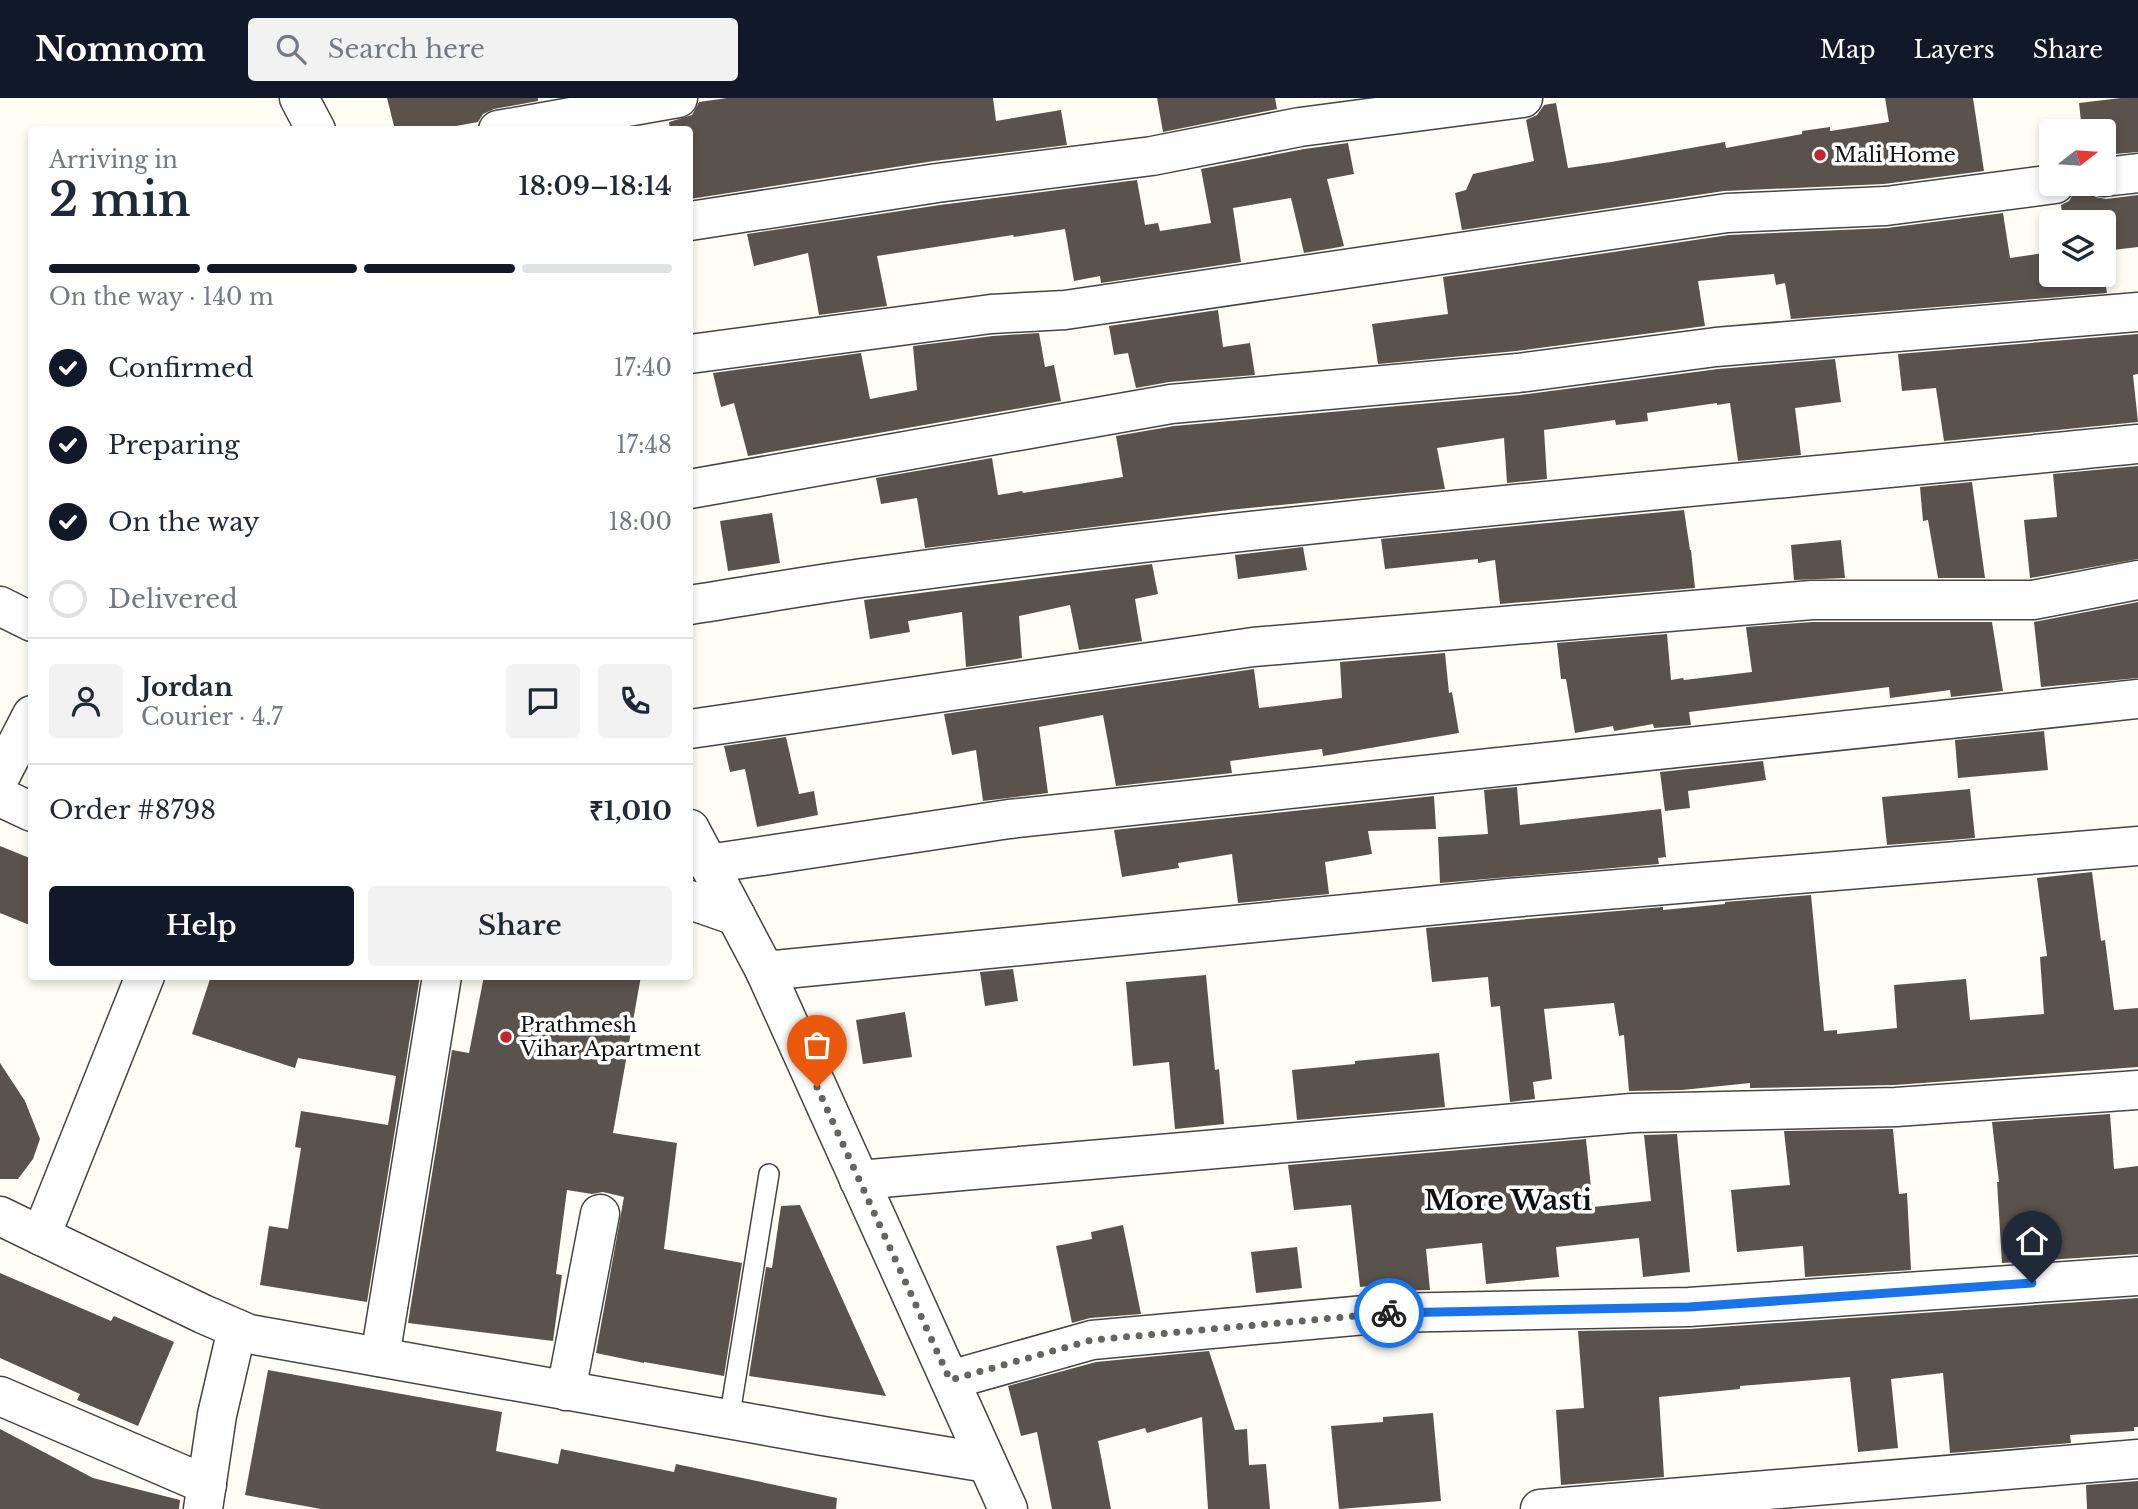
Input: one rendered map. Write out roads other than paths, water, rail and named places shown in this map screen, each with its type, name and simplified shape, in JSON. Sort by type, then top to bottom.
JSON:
[{"type":"street","points":[[299,98],[314,126]]},
{"type":"street","points":[[520,126],[678,98]]},
{"type":"street","points":[[693,221],[937,183],[1152,156],[1300,127],[1523,98]]},
{"type":"street","points":[[2116,176],[2138,173]]},
{"type":"street","points":[[693,354],[991,314],[1065,310],[1727,213],[1886,206],[2039,186]]},
{"type":"street","points":[[693,488],[1171,404],[1518,373],[1716,346],[2138,312]]},
{"type":"street","points":[[693,605],[883,575],[1247,531],[2138,444]]},
{"type":"street","points":[[693,729],[1253,647],[1812,600],[2033,600],[2138,580]]},
{"type":"street","points":[[0,606],[28,620]]},
{"type":"street","points":[[708,864],[1009,819],[2138,699]]},
{"type":"street","points":[[0,777],[28,723]]},
{"type":"street","points":[[0,797],[28,810]]},
{"type":"street","points":[[693,835],[765,971],[1008,1509]]},
{"type":"street","points":[[765,971],[1508,898],[2138,846]]},
{"type":"street","points":[[693,901],[736,916]]},
{"type":"street","points":[[41,1236],[143,980]]},
{"type":"street","points":[[380,1357],[441,980]]},
{"type":"street","points":[[859,1180],[1632,1113],[1896,1107],[2138,1090]]},
{"type":"street","points":[[566,1391],[600,1214]]},
{"type":"street","points":[[0,1216],[249,1334],[987,1463]]},
{"type":"street","points":[[950,1380],[1092,1340],[1387,1313],[1689,1307],[2138,1276]]},
{"type":"street","points":[[0,1396],[209,1502],[217,1415],[237,1329]]},
{"type":"street","points":[[1540,1509],[2138,1459]]},
{"type":"lane","points":[[729,1420],[769,1174]]},
{"type":"place","name":"Mali Home","points":[[1820,155]]},
{"type":"place","name":"Prathmesh Vihar Apartment","points":[[506,1037]]},
{"type":"district","name":"More Wasti","points":[[1508,1200]]}]
